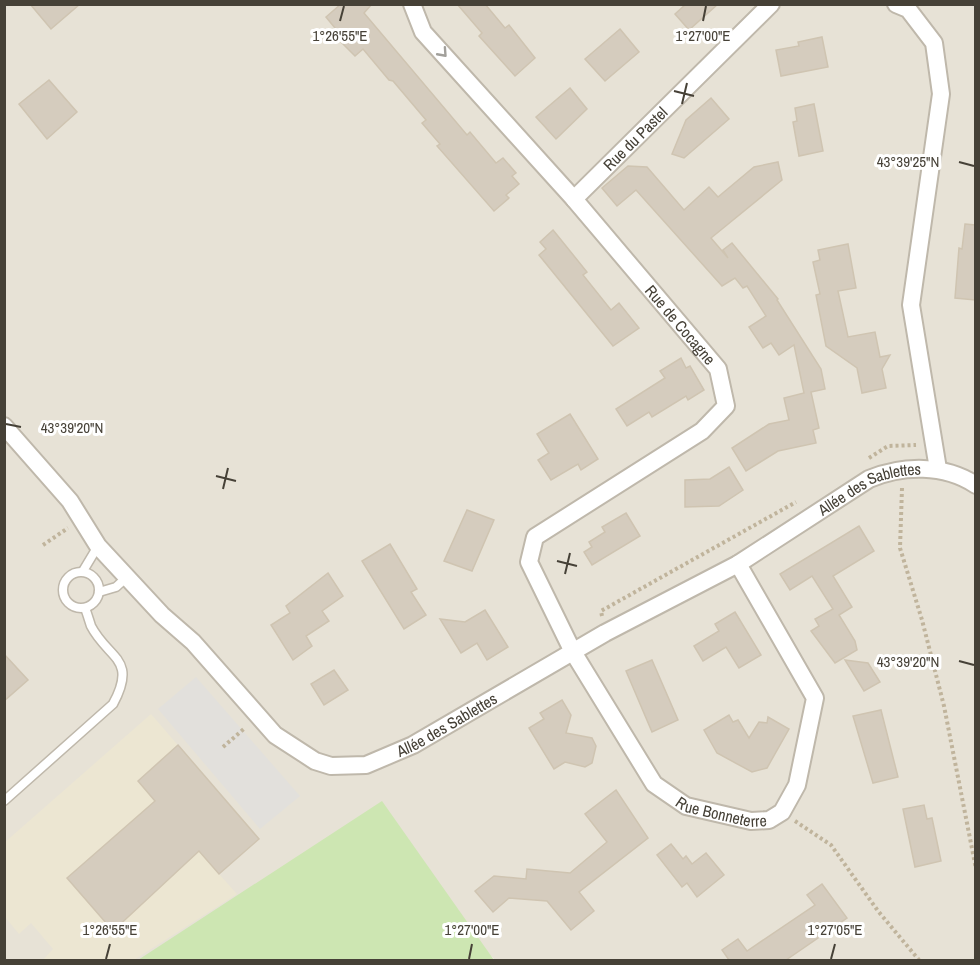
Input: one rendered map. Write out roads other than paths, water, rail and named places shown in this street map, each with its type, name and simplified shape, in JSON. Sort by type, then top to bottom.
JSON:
[{"type":"street","name":"Rue de Cocagne","points":[[412,4],[423,32],[574,199],[718,369],[726,406],[702,431],[535,537],[529,562],[573,652]]},
{"type":"street","name":"Rue du Pastel","points":[[574,199],[771,4]]},
{"type":"street","points":[[896,4],[908,9],[934,43],[941,94],[911,305],[938,469]]},
{"type":"street","name":"Allée des Sablettes","points":[[4,426],[70,501],[98,546],[162,615],[193,642],[275,735],[315,761],[331,766],[366,765],[413,745],[573,652],[738,564],[869,479],[886,472],[938,469],[956,473],[975,485]]},
{"type":"street","name":"Rue Bonneterre","points":[[573,652],[654,784],[686,807],[752,821],[769,820],[782,812],[797,785],[815,698],[738,564]]},
{"type":"lane","points":[[83,572],[98,546]]},
{"type":"lane","points":[[99,592],[95,579],[83,572],[69,575],[62,587],[66,601],[71,606],[85,608],[92,604],[99,592],[116,587],[127,577]]},
{"type":"lane","points":[[4,801],[113,704],[120,691],[123,675],[118,658],[92,627],[85,608]]}]
